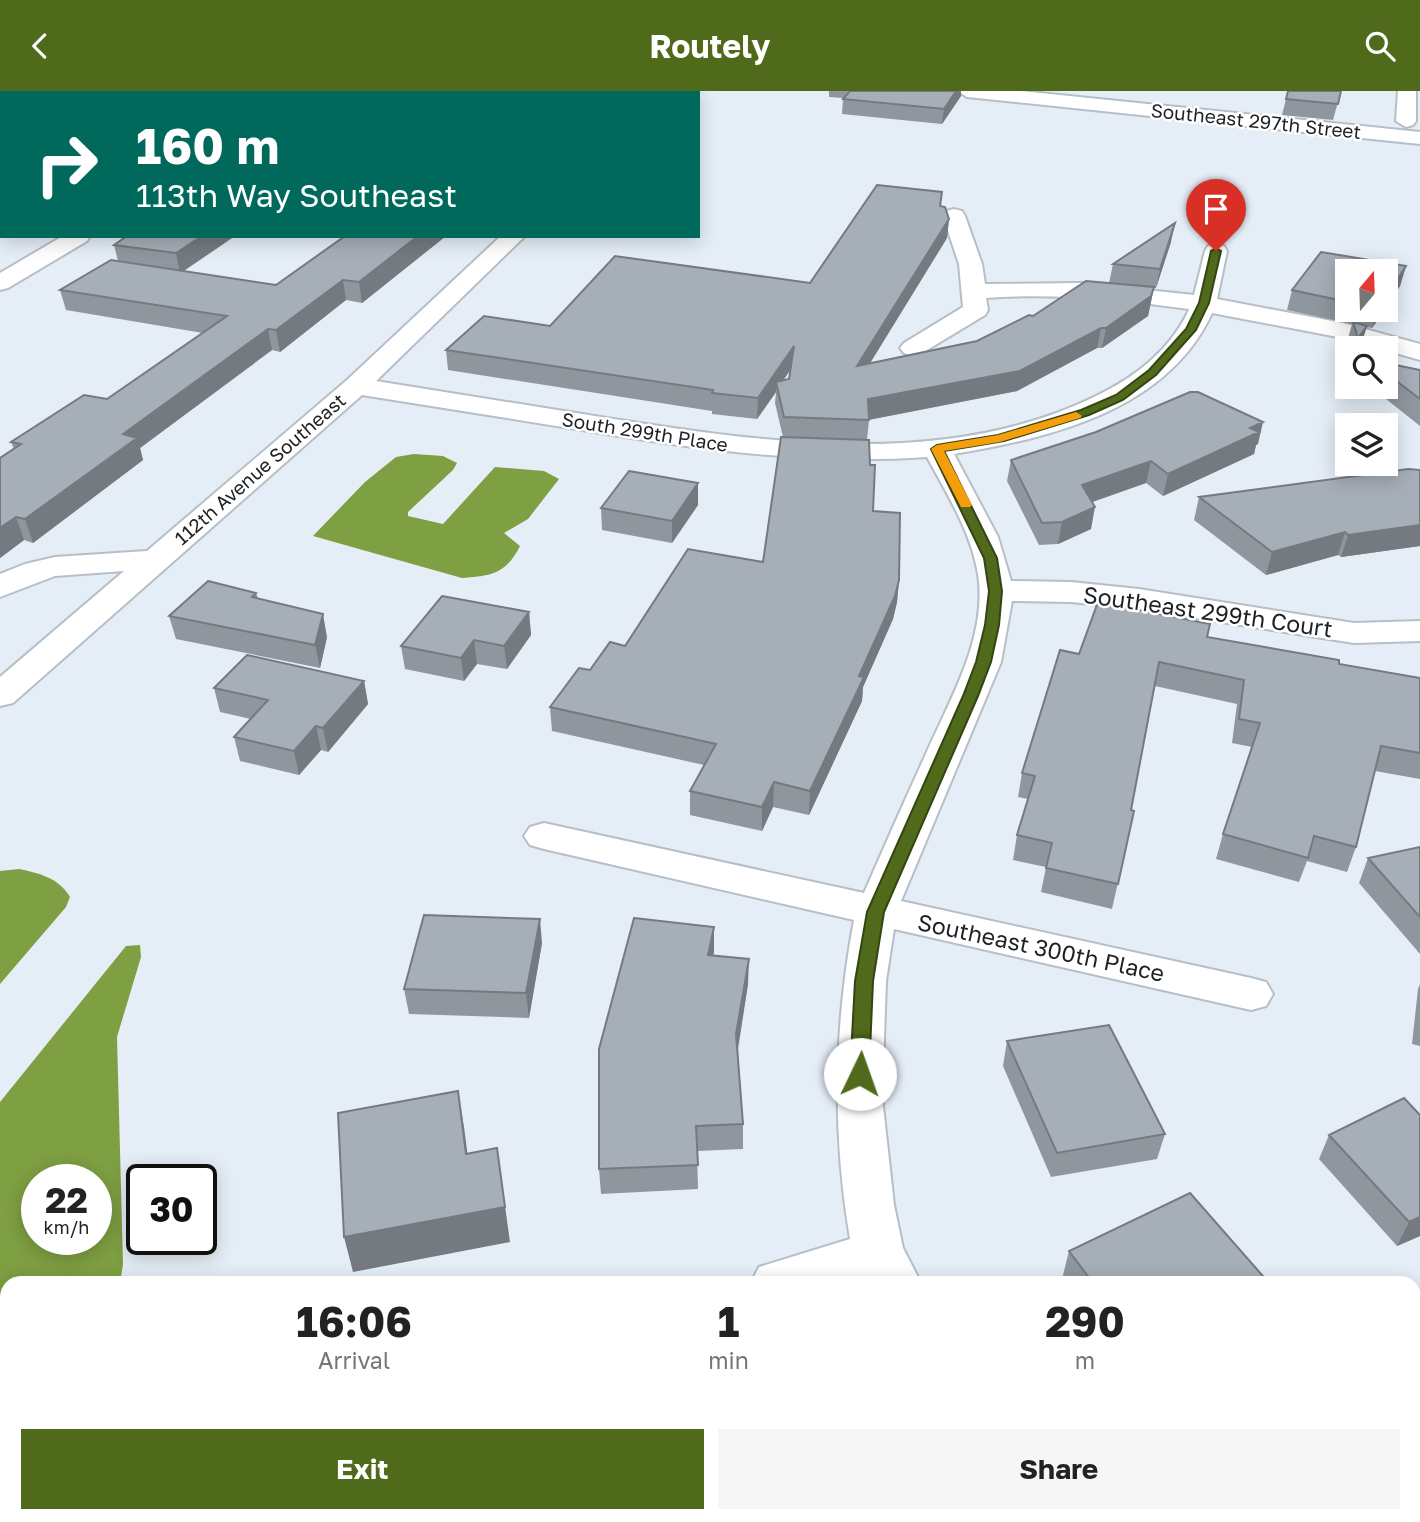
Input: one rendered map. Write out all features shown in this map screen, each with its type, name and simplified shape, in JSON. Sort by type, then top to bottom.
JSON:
[{"type":"street","name":"Southeast 297th Street","points":[[967,91],[1420,138]]},
{"type":"street","points":[[1406,121],[1408,91]]},
{"type":"street","points":[[913,348],[976,310],[972,292],[972,268],[958,236],[954,216]]},
{"type":"street","points":[[0,283],[76,238]]},
{"type":"street","name":"112th Avenue Southeast","points":[[0,695],[356,386],[512,238]]},
{"type":"street","name":"South 299th Place","points":[[356,386],[757,449],[856,454],[909,453],[937,449],[1000,439],[1085,413],[1119,397],[1153,373],[1191,330],[1204,303],[1216,251]]},
{"type":"street","points":[[972,292],[1026,287],[1204,303],[1327,328],[1420,352]]},
{"type":"street","points":[[828,1276],[887,1268],[869,1205],[859,1097],[864,981],[876,912],[984,662],[992,625],[996,591],[990,558],[937,449]]},
{"type":"street","points":[[0,587],[26,573],[49,567],[156,560]]},
{"type":"street","name":"Southeast 299th Court","points":[[996,591],[1071,592],[1139,599],[1354,633],[1420,631]]},
{"type":"street","name":"Southeast 300th Place","points":[[544,836],[1251,994]]},
{"type":"shaded area","points":[[414,454],[443,456],[457,463],[453,470],[408,512],[408,516],[443,524],[495,467],[544,471],[559,479],[528,519],[504,533],[520,546],[509,563],[497,572],[481,576],[462,578],[313,536],[365,482],[396,457]]},
{"type":"shaded area","points":[[19,869],[54,881],[70,897],[66,907],[0,984],[0,871]]},
{"type":"shaded area","points":[[140,945],[141,957],[117,1037],[123,1264],[121,1276],[0,1276],[0,1102],[126,946]]},
{"type":"building","points":[[850,91],[956,91],[944,109],[843,99]]},
{"type":"building","points":[[1288,91],[1341,91],[1338,104],[1286,99]]},
{"type":"building","points":[[877,185],[942,192],[940,206],[945,207],[949,219],[857,366],[977,341],[1029,315],[1033,316],[1086,281],[1154,287],[1151,296],[1106,328],[1101,328],[1020,371],[868,399],[869,420],[784,417],[776,382],[789,379],[794,346],[758,398],[446,350],[484,316],[550,326],[615,256],[810,283]]},
{"type":"building","points":[[1175,223],[1160,269],[1113,264]]},
{"type":"building","points":[[124,238],[199,238],[176,253],[114,245]]},
{"type":"building","points":[[342,238],[415,238],[359,282],[343,280],[276,330],[268,329],[123,434],[137,438],[25,519],[16,517],[0,528],[0,458],[21,444],[11,442],[84,395],[107,399],[227,316],[60,290],[111,260],[276,285]]},
{"type":"building","points":[[1321,252],[1364,259],[1335,259],[1335,299],[1292,290]]},
{"type":"building","points":[[1398,265],[1406,266],[1398,278]]},
{"type":"building","points":[[1353,322],[1367,326],[1357,336]]},
{"type":"building","points":[[1398,365],[1420,370],[1420,399],[1398,382]]},
{"type":"building","points":[[1190,392],[1198,392],[1263,422],[1250,428],[1259,432],[1168,474],[1151,461],[1082,485],[1095,507],[1062,522],[1042,523],[1011,460],[1096,432]]},
{"type":"building","points":[[781,437],[869,440],[870,465],[875,465],[873,511],[900,513],[899,580],[895,596],[859,676],[864,677],[810,791],[774,782],[762,807],[690,791],[716,744],[550,707],[579,668],[590,670],[610,642],[625,646],[688,549],[763,562]]},
{"type":"building","points":[[1398,470],[1420,470],[1420,525],[1348,535],[1345,532],[1272,552],[1199,497],[1356,476],[1398,476]]},
{"type":"building","points":[[629,471],[698,483],[672,521],[601,508]]},
{"type":"building","points":[[208,581],[256,593],[252,597],[323,614],[315,645],[169,616]]},
{"type":"building","points":[[442,596],[529,612],[504,646],[474,640],[461,658],[401,646]]},
{"type":"building","points":[[1098,602],[1210,624],[1207,637],[1339,660],[1339,664],[1420,678],[1420,753],[1381,746],[1356,847],[1314,836],[1308,858],[1223,834],[1260,723],[1239,719],[1244,680],[1159,662],[1131,810],[1134,811],[1118,884],[1046,868],[1052,843],[1017,835],[1035,776],[1022,773],[1060,650],[1079,654]]},
{"type":"building","points":[[247,655],[364,681],[323,728],[316,726],[294,751],[234,737],[268,700],[214,688]]},
{"type":"building","points":[[1420,847],[1420,917],[1368,858]]},
{"type":"building","points":[[424,915],[540,919],[526,993],[404,989]]},
{"type":"building","points":[[634,918],[714,927],[708,955],[749,959],[736,1034],[743,1124],[696,1126],[698,1165],[599,1169],[599,1049]]},
{"type":"building","points":[[1109,1025],[1165,1134],[1057,1153],[1007,1041]]},
{"type":"building","points":[[458,1091],[466,1154],[497,1148],[505,1207],[344,1237],[338,1113]]},
{"type":"building","points":[[1404,1098],[1420,1115],[1420,1217],[1409,1222],[1329,1135]]},
{"type":"building","points":[[1190,1193],[1263,1276],[1088,1276],[1069,1251]]},
{"type":"slow traffic","points":[[966,505],[937,449],[1000,439],[1076,416]]},
{"type":"route","points":[[860,1074],[864,981],[876,912],[984,662],[992,625],[996,591],[990,558],[937,449],[1000,439],[1085,413],[1119,397],[1153,373],[1191,330],[1204,303],[1216,251]]}]
